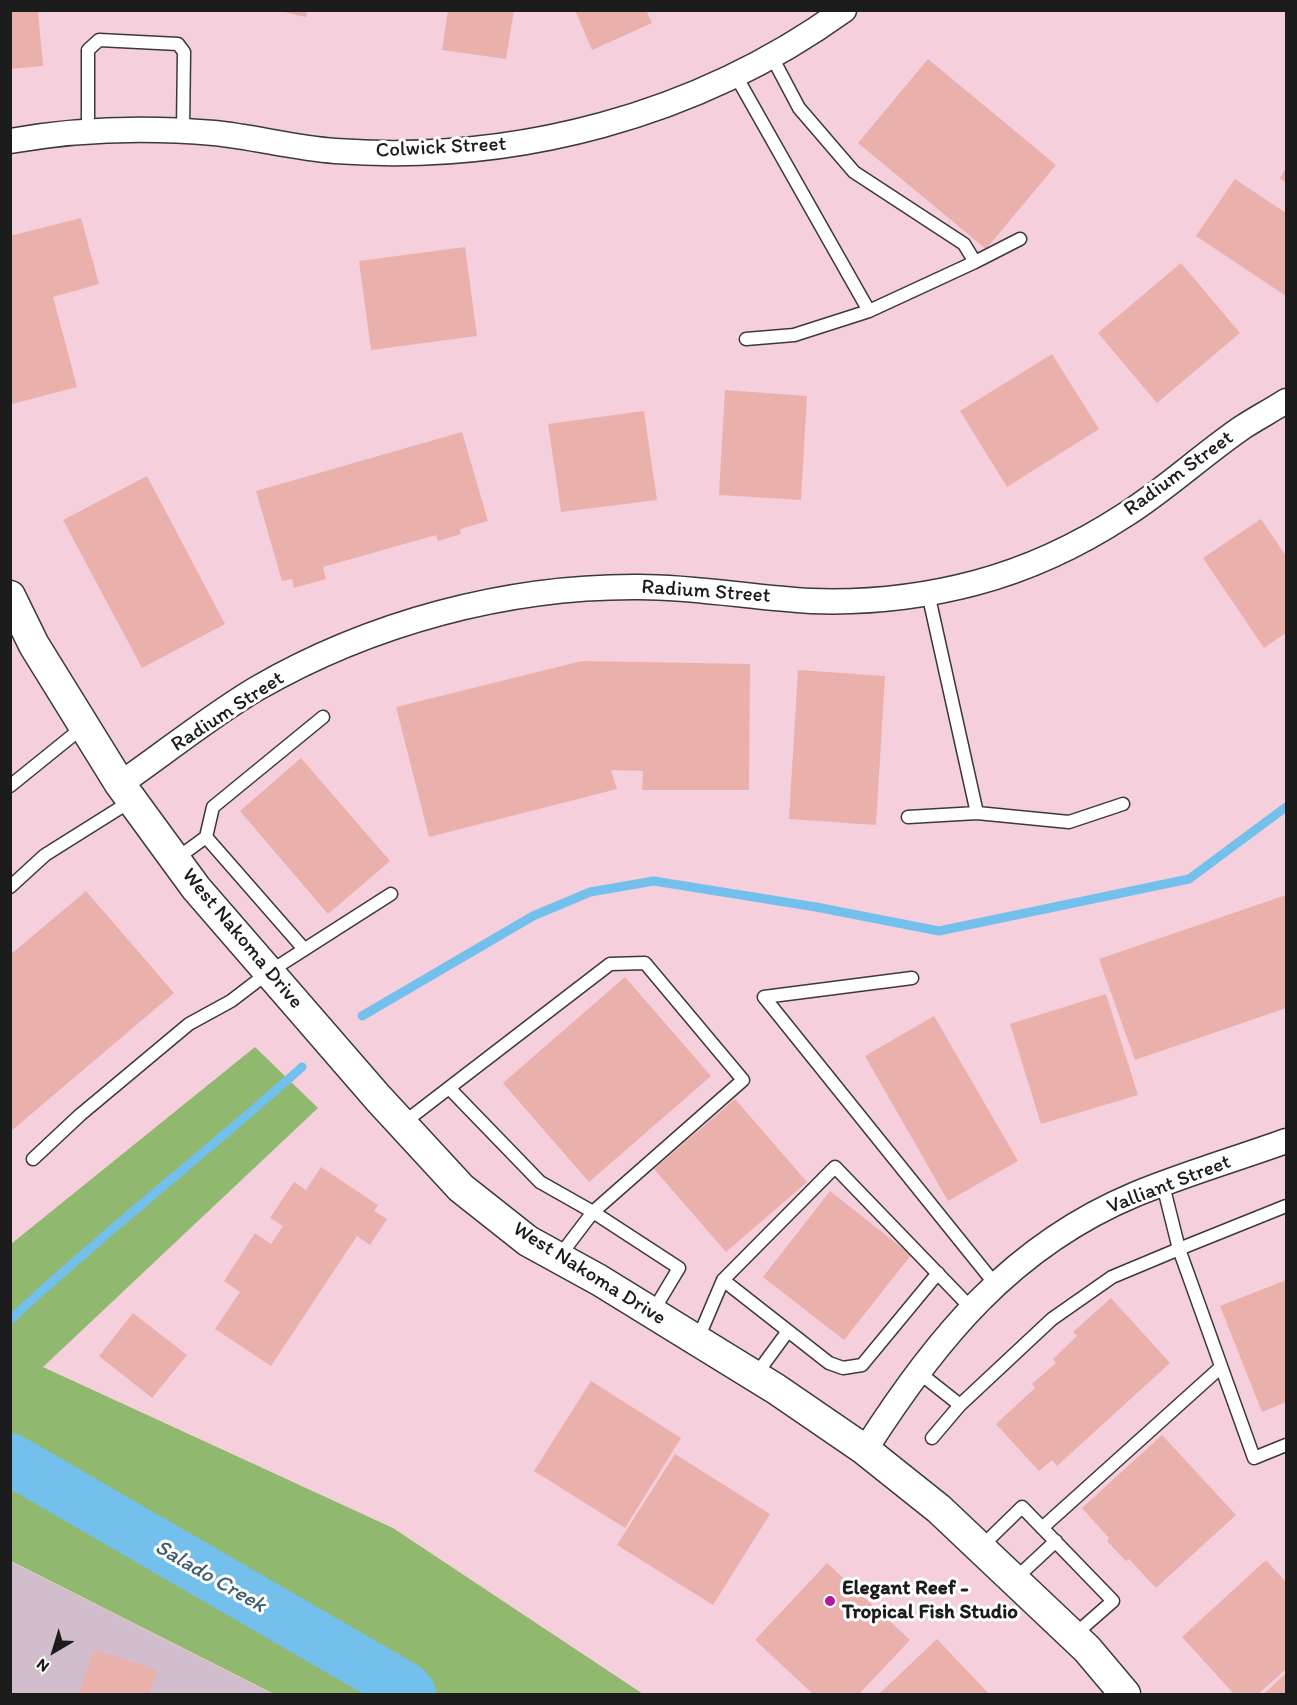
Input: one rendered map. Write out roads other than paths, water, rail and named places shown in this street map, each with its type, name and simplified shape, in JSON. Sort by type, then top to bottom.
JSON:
[{"type":"street","name":"Colwick Street","points":[[10,141],[146,128],[216,133],[334,151],[416,153],[497,147],[577,133],[655,110],[736,76],[772,57],[802,41],[844,10]]},
{"type":"street","name":"Radium Street","points":[[126,792],[255,690],[327,653],[402,624],[479,603],[558,591],[639,586],[811,601],[867,600],[928,593],[976,582],[1018,568],[1079,542],[1127,514],[1244,427],[1286,403]]},
{"type":"street","name":"West Nakoma Drive","points":[[10,596],[34,645],[126,792],[196,888],[402,1124],[461,1188],[528,1241],[652,1313],[755,1377],[865,1450],[939,1509],[1073,1636],[1125,1695]]},
{"type":"street","name":"Valliant Street","points":[[865,1450],[917,1371],[971,1308],[995,1284],[1040,1248],[1086,1219],[1135,1194],[1287,1141]]},
{"type":"lane","points":[[88,132],[88,50],[99,40],[178,44],[184,52],[183,131]]},
{"type":"lane","points":[[772,57],[799,108],[854,172],[964,244],[975,262]]},
{"type":"lane","points":[[736,76],[869,311]]},
{"type":"lane","points":[[746,339],[794,335],[869,311],[975,262],[1020,238]]},
{"type":"lane","points":[[928,593],[977,813]]},
{"type":"lane","points":[[175,860],[207,837],[213,807],[322,717]]},
{"type":"lane","points":[[10,786],[84,726]]},
{"type":"lane","points":[[10,887],[45,855],[126,792]]},
{"type":"lane","points":[[908,817],[977,813],[1069,822],[1123,804]]},
{"type":"lane","points":[[207,837],[304,949]]},
{"type":"lane","points":[[33,1159],[80,1115],[189,1024],[231,1001],[269,972],[391,894]]},
{"type":"lane","points":[[402,1124],[610,964],[645,963],[742,1080],[593,1212],[558,1258]]},
{"type":"lane","points":[[912,978],[764,997],[995,1284]]},
{"type":"lane","points":[[449,1088],[540,1182],[593,1212],[679,1268],[652,1313]]},
{"type":"lane","points":[[697,1341],[723,1280],[835,1167],[971,1308]]},
{"type":"lane","points":[[1163,1185],[1179,1249],[1254,1458],[1287,1445]]},
{"type":"lane","points":[[932,1438],[960,1405],[1052,1319],[1112,1277],[1287,1206]]},
{"type":"lane","points":[[723,1280],[828,1363],[843,1368],[862,1365],[938,1273]]},
{"type":"lane","points":[[755,1377],[788,1331]]},
{"type":"lane","points":[[1042,1528],[1221,1367]]},
{"type":"lane","points":[[917,1371],[960,1405]]},
{"type":"lane","points":[[980,1548],[1022,1507],[1113,1601],[1073,1636]]},
{"type":"lane","points":[[1014,1580],[1056,1541]]},
{"type":"waterway","points":[[362,1016],[533,916],[590,892],[654,881],[816,907],[939,931],[1189,879],[1286,807]]},
{"type":"waterway","points":[[10,1320],[82,1255],[302,1067]]},
{"type":"waterway","name":"Salado Creek","points":[[10,1459],[405,1688],[410,1694]]},
{"type":"place","name":"Elegant Reef - Tropical Fish Studio","points":[[830,1601]]}]
